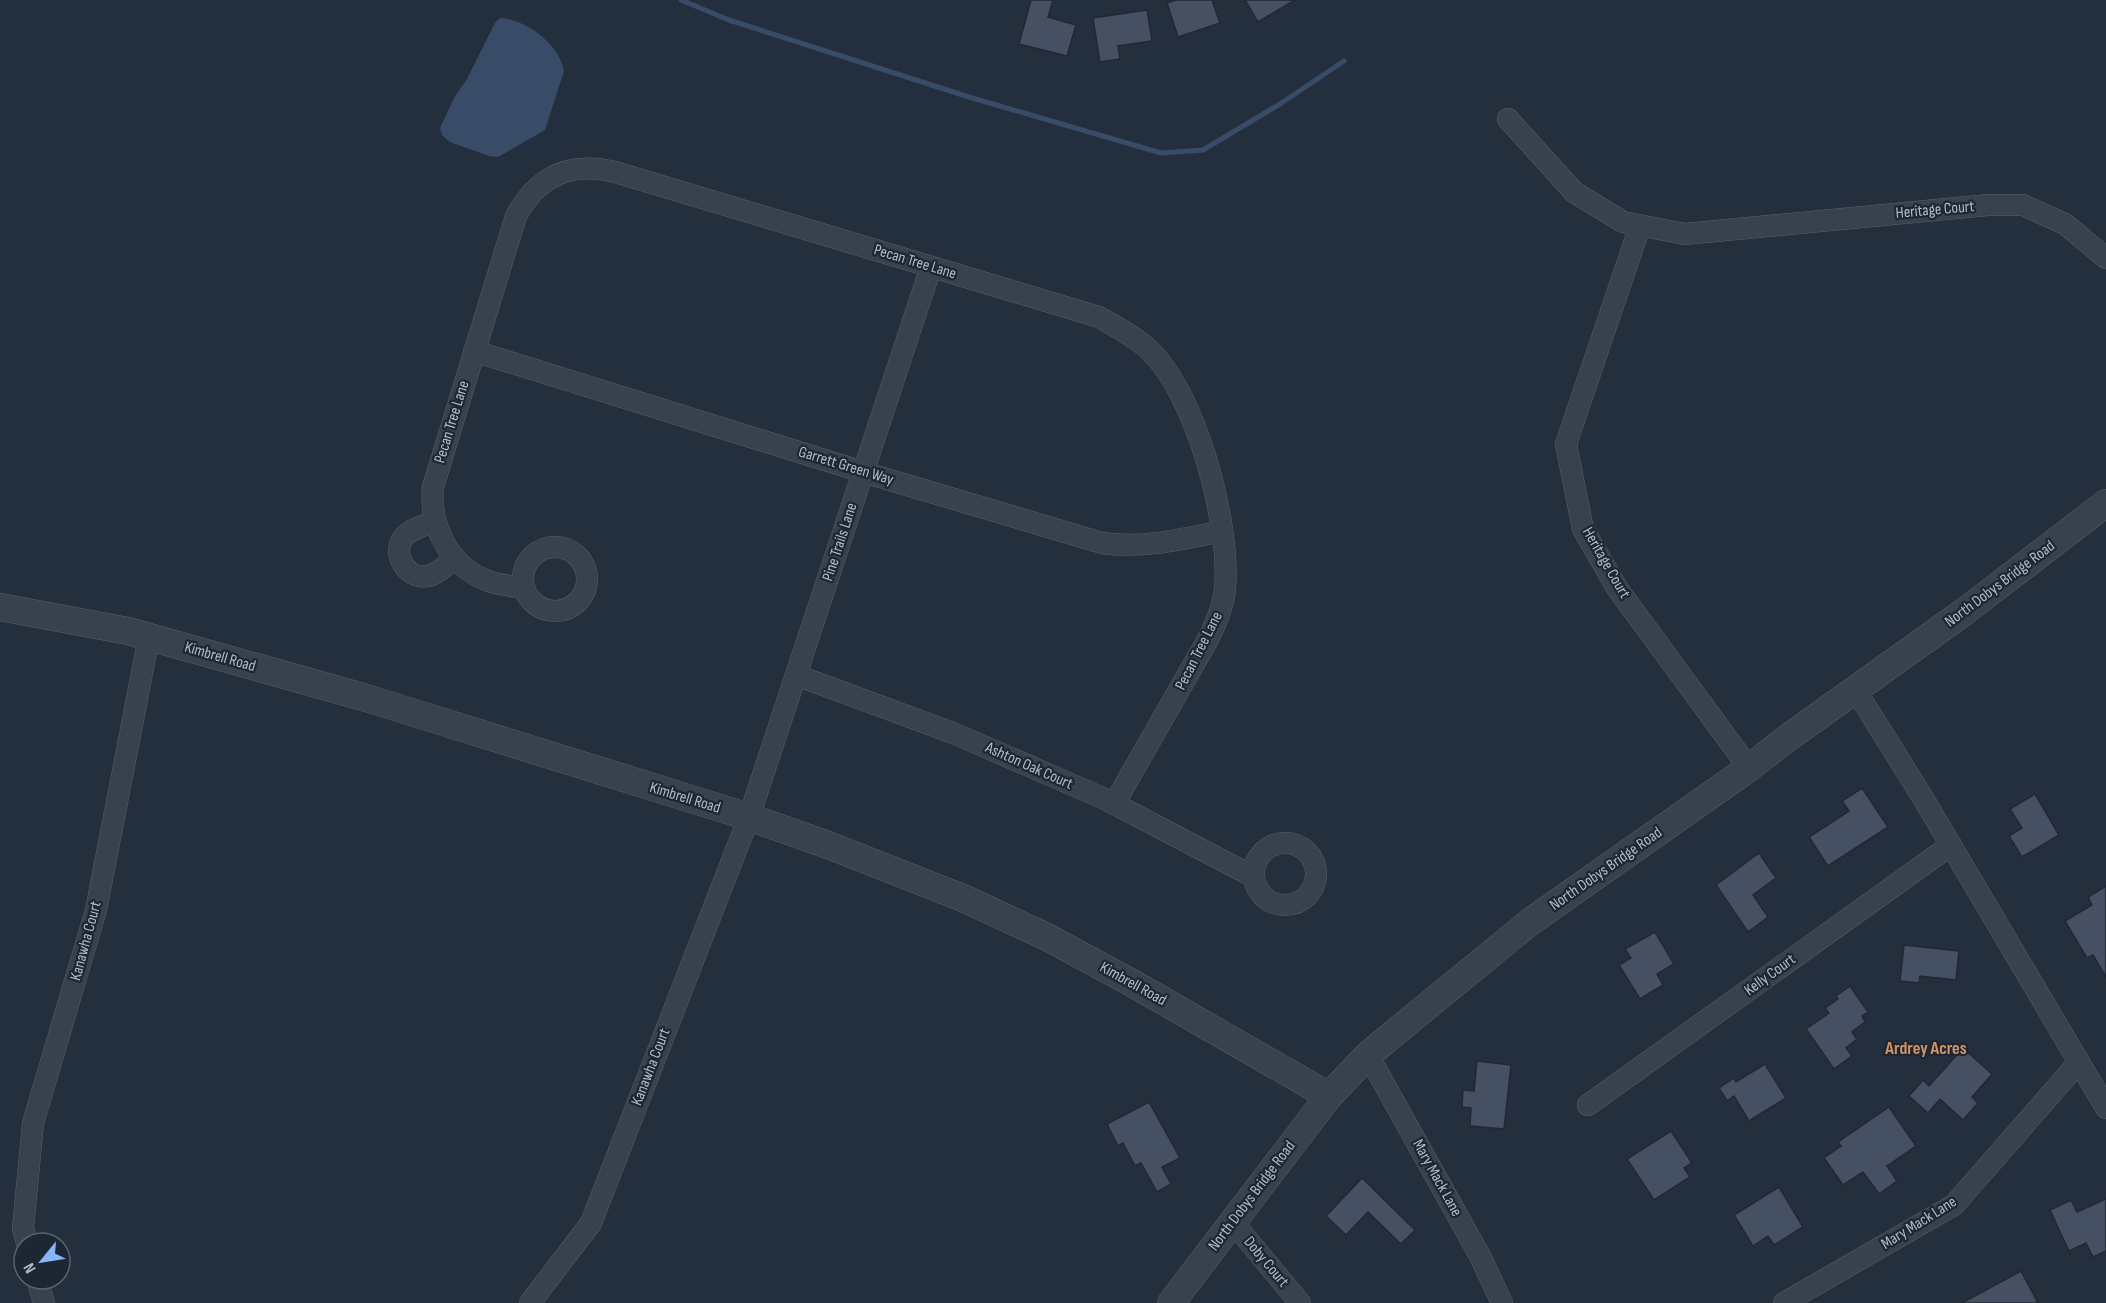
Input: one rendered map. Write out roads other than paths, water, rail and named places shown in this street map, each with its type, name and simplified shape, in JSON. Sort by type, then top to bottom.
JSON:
[{"type":"street","name":"Heritage Court","points":[[1508,119],[1574,192],[1623,222],[1640,226],[1685,234],[1988,205],[2023,205],[2065,224],[2106,258]]},
{"type":"street","name":"Pecan Tree Lane","points":[[524,588],[490,582],[472,574],[446,546],[435,522],[431,501],[433,487],[516,216],[524,201],[536,188],[548,180],[572,170],[598,168],[615,172],[1099,318],[1146,347],[1177,387],[1191,418],[1212,482],[1226,562],[1225,592],[1219,615],[1207,641],[1114,804]]},
{"type":"street","name":"Heritage Court","points":[[1640,226],[1566,444],[1570,465],[1583,529],[1617,588],[1749,768]]},
{"type":"street","name":"Pine Trails Lane","points":[[749,817],[931,267]]},
{"type":"street","name":"Garrett Green Way","points":[[474,351],[863,472],[1112,544],[1145,546],[1222,531]]},
{"type":"street","name":"North Dobys Bridge Road","points":[[1171,1303],[1329,1096],[1368,1055],[1530,922],[1749,768],[1964,612],[2106,503]]},
{"type":"street","points":[[435,522],[414,529],[403,539],[400,546],[401,561],[410,573],[418,576],[435,574],[455,558]]},
{"type":"street","name":"Kimbrell Road","points":[[0,607],[128,631],[373,700],[749,817],[828,845],[963,898],[1047,937],[1329,1096]]},
{"type":"street","name":"Kanawha Court","points":[[24,1231],[33,1123],[96,910],[149,637]]},
{"type":"street","name":"Ashton Oak Court","points":[[796,675],[953,733],[1114,804],[1254,878]]},
{"type":"street","points":[[1855,689],[1952,845],[2106,1108]]},
{"type":"street","name":"Kanawha Court","points":[[530,1303],[591,1223],[749,817]]},
{"type":"street","name":"Kelly Court","points":[[1588,1105],[1952,845]]},
{"type":"street","name":"Mary Mack Lane","points":[[1368,1055],[1480,1256],[1502,1303]]},
{"type":"street","name":"Mary Mack Lane","points":[[1784,1303],[1954,1205],[2079,1062]]},
{"type":"street","name":"Doby Court","points":[[1232,1221],[1300,1303]]},
{"type":"water","points":[[500,18],[520,23],[540,35],[556,52],[564,71],[545,130],[498,157],[450,142],[442,135],[440,128],[455,96],[467,79],[495,23]]},
{"type":"waterway","points":[[681,0],[729,20],[969,97],[1161,153],[1203,150],[1280,104],[1344,61]]},
{"type":"district","name":"Ardrey Acres","points":[[1926,1048]]}]
